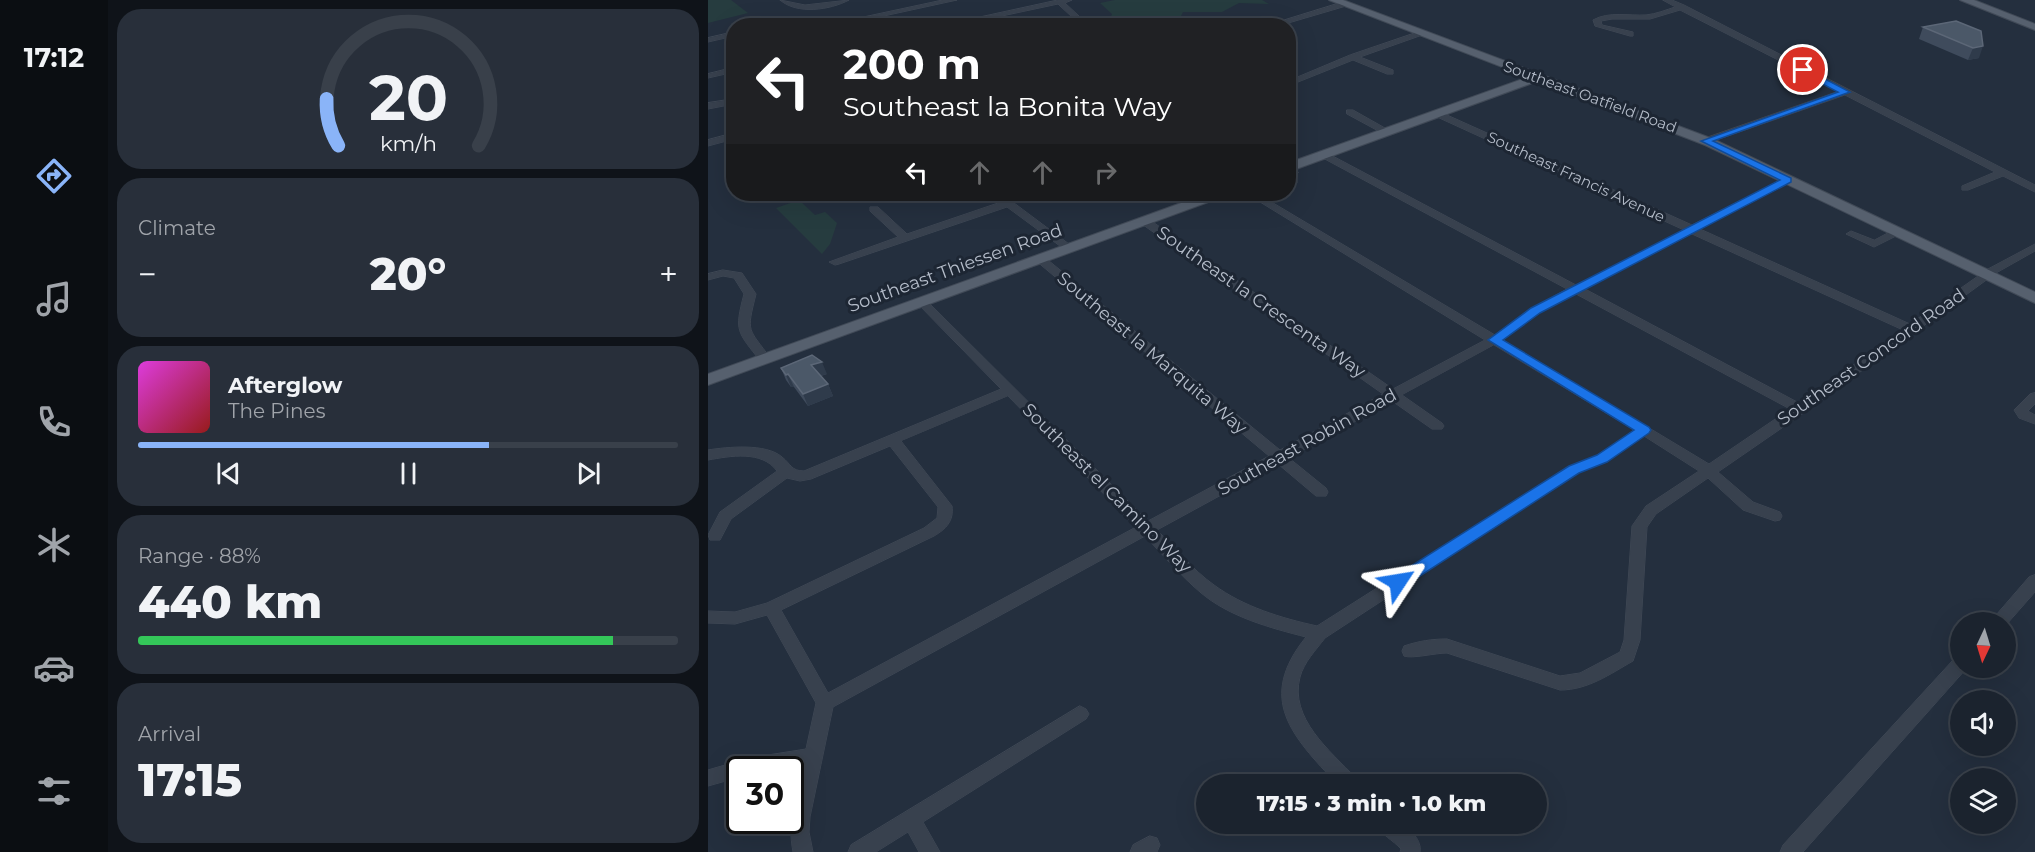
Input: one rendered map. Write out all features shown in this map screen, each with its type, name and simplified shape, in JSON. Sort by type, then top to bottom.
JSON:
[{"type":"main road","points":[[1965,0],[2035,27]]},
{"type":"main road","name":"Southeast Oatfield Road","points":[[1339,2],[1705,141],[2035,298]]},
{"type":"main road","points":[[1296,165],[1537,78]]},
{"type":"main road","name":"Southeast Thiessen Road","points":[[708,380],[1197,201]]},
{"type":"street","points":[[784,0],[791,6],[802,8],[845,0]]},
{"type":"street","points":[[864,18],[953,0]]},
{"type":"street","points":[[1667,0],[2035,189]]},
{"type":"street","points":[[981,18],[1064,1],[1076,17],[1074,18]]},
{"type":"street","points":[[1292,18],[1339,2]]},
{"type":"street","points":[[1630,34],[1599,26],[1597,20],[1612,17],[1650,17],[1681,8]]},
{"type":"street","points":[[1296,81],[1353,57],[1421,34]]},
{"type":"street","points":[[708,40],[726,36]]},
{"type":"street","points":[[1353,57],[1390,72]]},
{"type":"street","points":[[708,76],[726,72]]},
{"type":"street","points":[[1705,141],[1845,92]]},
{"type":"street","points":[[708,106],[726,103]]},
{"type":"street","points":[[1350,112],[1387,132]]},
{"type":"street","name":"Southeast Francis Avenue","points":[[1438,114],[1911,329]]},
{"type":"street","points":[[708,143],[726,138]]},
{"type":"street","points":[[1324,155],[1800,409]]},
{"type":"street","points":[[1965,188],[2002,173]]},
{"type":"street","name":"Southeast Robin Road","points":[[825,703],[1494,340],[1536,310],[1788,180]]},
{"type":"street","points":[[1005,201],[1068,247]]},
{"type":"street","points":[[1264,201],[1709,470],[1748,506],[1775,516]]},
{"type":"street","points":[[835,262],[1008,203]]},
{"type":"street","points":[[874,209],[905,238]]},
{"type":"street","name":"Southeast la Crescenta Way","points":[[1143,220],[1437,426]]},
{"type":"street","points":[[1851,234],[1874,244],[1896,232]]},
{"type":"street","name":"Southeast Concord Road","points":[[1410,651],[1430,646],[1447,646],[1560,683],[1570,684],[1580,682],[1627,656],[1632,640],[1640,526],[1651,510],[1800,409],[1987,275],[2035,247]]},
{"type":"street","name":"Southeast la Marquita Way","points":[[1039,258],[1321,492]]},
{"type":"street","points":[[708,277],[723,273],[738,275],[749,291],[750,298],[743,328],[765,359]]},
{"type":"street","name":"Southeast el Camino Way","points":[[921,301],[1206,588],[1222,600],[1268,620],[1319,633]]},
{"type":"street","points":[[708,455],[730,452],[763,454],[777,460],[784,472],[795,476],[806,476],[1010,390]]},
{"type":"street","points":[[2035,397],[2021,410],[2024,415],[2035,420]]},
{"type":"street","points":[[1339,774],[1310,743],[1298,725],[1292,708],[1290,694],[1294,671],[1305,650],[1319,633],[1574,469],[1602,459],[1644,430]]},
{"type":"street","points":[[708,617],[735,618],[771,608],[929,531],[944,521],[947,514],[945,506],[893,440]]},
{"type":"street","points":[[715,536],[724,516],[784,472]]},
{"type":"street","points":[[2007,612],[2035,581]]},
{"type":"street","points":[[771,608],[825,703],[800,817],[799,832],[803,852]]},
{"type":"street","points":[[1790,852],[1950,675]]},
{"type":"street","points":[[858,852],[1080,714]]},
{"type":"street","points":[[708,778],[749,766],[813,756]]},
{"type":"street","points":[[911,819],[930,852]]},
{"type":"street","points":[[1401,834],[1411,848],[1410,852]]},
{"type":"green space","points":[[708,0],[731,0],[748,13],[726,18],[708,23]]},
{"type":"green space","points":[[1115,0],[1262,0],[1269,4],[1239,3],[1222,12],[1183,12],[1181,16],[1166,18],[1110,18],[1112,14],[1100,3]]},
{"type":"green space","points":[[800,201],[815,215],[825,212],[837,223],[830,244],[822,254],[776,208]]},
{"type":"building","points":[[1956,21],[1981,31],[1983,46],[1973,48],[1923,27]]},
{"type":"building","points":[[812,355],[822,362],[811,365],[828,384],[803,394],[781,368]]},
{"type":"route","points":[[1398,582],[1574,469],[1602,459],[1644,430],[1494,340],[1517,326],[1536,310],[1788,180],[1705,141],[1845,92],[1803,70]]}]
